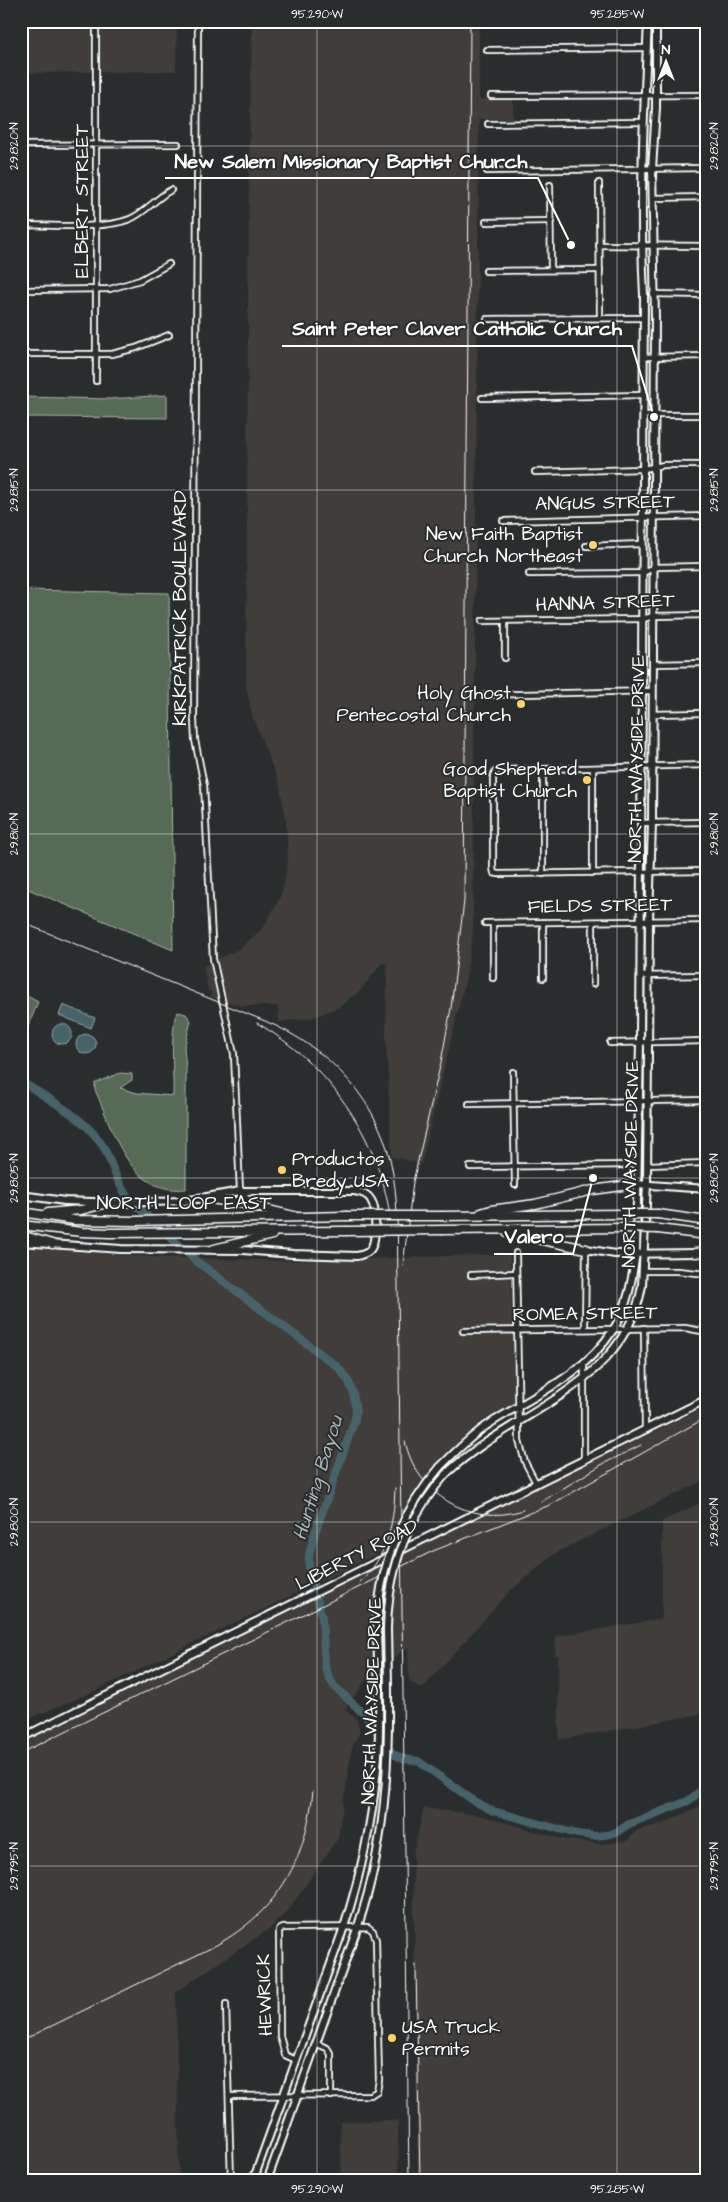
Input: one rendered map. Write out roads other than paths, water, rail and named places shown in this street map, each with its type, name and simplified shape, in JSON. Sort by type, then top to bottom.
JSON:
[{"type":"highway","points":[[477,1215],[491,1210],[535,1204],[593,1190],[636,1184]]},
{"type":"highway","points":[[240,1192],[248,1202],[257,1206]]},
{"type":"highway","points":[[200,1198],[257,1206],[304,1218]]},
{"type":"highway","points":[[33,1214],[81,1210],[108,1203]]},
{"type":"highway","name":"NORTH LOOP EAST","points":[[21,1212],[74,1220],[136,1221],[346,1216],[658,1214],[707,1221]]},
{"type":"highway","name":"NORTH LOOP EAST","points":[[21,1225],[82,1232],[148,1233],[624,1228],[658,1229],[707,1235]]},
{"type":"highway","points":[[497,1230],[586,1250]]},
{"type":"highway","points":[[214,1249],[288,1232]]},
{"type":"highway","points":[[21,1235],[52,1244]]},
{"type":"highway","points":[[695,1253],[707,1254]]},
{"type":"main road","name":"NORTH WAYSIDE DRIVE","points":[[252,2181],[344,1927],[357,1887],[365,1851],[375,1788],[378,1754],[377,1629],[382,1578],[394,1540],[414,1502],[440,1467],[472,1437],[584,1364],[614,1329],[627,1301],[636,1253],[636,1165],[640,1042],[644,415],[642,169],[648,21]]},
{"type":"main road","name":"NORTH WAYSIDE DRIVE","points":[[267,2181],[369,1895],[378,1854],[385,1807],[388,1768],[387,1629],[390,1588],[401,1548],[422,1506],[447,1473],[472,1452],[564,1394],[603,1363],[627,1328],[640,1299],[644,1271],[647,1184],[649,920],[652,823],[655,318],[652,245],[652,169],[656,94],[656,21]]},
{"type":"main road","points":[[644,318],[655,318]]},
{"type":"main road","points":[[636,1184],[707,1189]]},
{"type":"main road","points":[[21,1195],[65,1201],[148,1203],[170,1202],[240,1192],[354,1191],[369,1197],[374,1207],[373,1245],[364,1254],[347,1256],[21,1242]]},
{"type":"main road","points":[[586,1250],[615,1254],[695,1253]]},
{"type":"main road","name":"LIBERTY ROAD","points":[[21,1738],[707,1399]]},
{"type":"main road","points":[[320,1993],[333,1998]]},
{"type":"main road","points":[[264,2149],[277,2154]]},
{"type":"street","name":"ELBERT STREET","points":[[96,21],[96,381]]},
{"type":"street","name":"KIRKPATRICK BOULEVARD","points":[[198,21],[194,720],[196,746],[204,785],[213,959],[234,1054],[240,1192]]},
{"type":"street","points":[[487,50],[647,48]]},
{"type":"street","points":[[490,96],[707,95]]},
{"type":"street","points":[[488,124],[645,122]]},
{"type":"street","points":[[21,145],[178,144]]},
{"type":"street","points":[[487,171],[707,168]]},
{"type":"street","points":[[599,183],[600,317]]},
{"type":"street","points":[[550,185],[551,270]]},
{"type":"street","points":[[21,225],[115,224],[132,219],[160,196],[171,190]]},
{"type":"street","points":[[652,198],[707,197]]},
{"type":"street","points":[[486,222],[551,221]]},
{"type":"street","points":[[599,245],[707,246]]},
{"type":"street","points":[[21,290],[97,290],[126,286],[170,264]]},
{"type":"street","points":[[486,271],[600,270]]},
{"type":"street","points":[[653,294],[707,295]]},
{"type":"street","points":[[488,319],[644,318]]},
{"type":"street","points":[[21,354],[97,354],[124,351],[169,335]]},
{"type":"street","points":[[644,357],[707,356]]},
{"type":"street","points":[[482,398],[644,395]]},
{"type":"street","points":[[644,415],[707,415]]},
{"type":"street","points":[[535,472],[707,465]]},
{"type":"street","name":"ANGUS STREET","points":[[503,521],[707,516]]},
{"type":"street","points":[[586,546],[643,544]]},
{"type":"street","points":[[529,574],[643,573],[654,567],[707,566]]},
{"type":"street","name":"HANNA STREET","points":[[482,621],[642,619],[653,616],[707,615]]},
{"type":"street","points":[[505,621],[505,658]]},
{"type":"street","points":[[653,664],[707,664]]},
{"type":"street","points":[[486,695],[653,691]]},
{"type":"street","points":[[653,714],[707,713]]},
{"type":"street","points":[[707,765],[499,770],[495,772],[494,873],[707,871]]},
{"type":"street","points":[[543,769],[543,874]]},
{"type":"street","points":[[593,769],[593,873]]},
{"type":"street","points":[[641,823],[707,822]]},
{"type":"street","name":"FIELDS STREET","points":[[485,923],[707,920]]},
{"type":"street","points":[[543,922],[543,978]]},
{"type":"street","points":[[592,922],[593,984]]},
{"type":"street","points":[[493,923],[493,978]]},
{"type":"street","points":[[640,976],[707,975]]},
{"type":"street","points":[[610,1043],[707,1041]]},
{"type":"street","points":[[513,1072],[515,1185]]},
{"type":"street","points":[[469,1104],[707,1100]]},
{"type":"street","points":[[647,1165],[707,1163]]},
{"type":"street","points":[[470,1167],[636,1165]]},
{"type":"street","points":[[585,1329],[586,1250]]},
{"type":"street","points":[[516,1254],[519,1441],[525,1462],[536,1483]]},
{"type":"street","points":[[644,1271],[678,1271],[707,1274]]},
{"type":"street","points":[[471,1275],[516,1273]]},
{"type":"street","points":[[644,1328],[645,1429]]},
{"type":"street","name":"ROMEA STREET","points":[[463,1330],[685,1328],[707,1332]]},
{"type":"street","points":[[584,1364],[584,1460]]},
{"type":"street","points":[[229,2096],[371,2095],[375,2092],[380,2080],[375,1934],[368,1927],[344,1927]]},
{"type":"street","name":"HEWRICK","points":[[296,2060],[285,2055],[280,2036],[278,1934],[281,1929],[287,1928],[344,1927]]},
{"type":"street","points":[[226,2004],[231,2181]]},
{"type":"street","points":[[317,2044],[327,2048],[330,2054],[331,2096]]},
{"type":"water","points":[[63,1005],[95,1018],[91,1028],[59,1015]]},
{"type":"water","points":[[62,1024],[69,1027],[72,1034],[69,1041],[62,1044],[55,1041],[52,1034],[55,1027]]},
{"type":"water","points":[[86,1034],[93,1037],[96,1044],[93,1051],[86,1054],[79,1051],[76,1044],[79,1037]]},
{"type":"waterway","name":"Hunting Bayou","points":[[21,1081],[67,1110],[97,1137],[104,1148],[118,1181],[130,1200],[195,1260],[338,1367],[349,1382],[356,1410],[355,1419],[314,1536],[309,1556],[309,1568],[322,1618],[325,1666],[329,1678],[334,1686],[364,1714],[393,1754],[404,1759],[418,1761],[474,1801],[493,1811],[577,1834],[593,1836],[617,1832],[629,1824],[688,1801],[707,1786]]},
{"type":"railway","points":[[403,1266],[413,1182],[441,1062],[451,1008],[464,901],[470,21]]},
{"type":"railway","points":[[21,922],[289,1032],[311,1046],[349,1081],[365,1102],[378,1124],[387,1148],[395,1188],[397,1229],[409,2181]]},
{"type":"railway","points":[[257,1023],[283,1040],[306,1059],[346,1104],[374,1157],[384,1186],[390,1216]]},
{"type":"railway","points":[[21,1753],[433,1551],[550,1505],[707,1417]]},
{"type":"railway","points":[[405,1441],[411,1460],[421,1477],[433,1491],[448,1502],[465,1510],[484,1514],[503,1514],[523,1510]]},
{"type":"railway","points":[[541,1502],[601,1465],[641,1445]]},
{"type":"railway","points":[[357,1585],[375,1565],[382,1553],[393,1516],[395,1488]]},
{"type":"railway","points":[[21,2041],[209,1949],[252,1920],[283,1885],[294,1864],[303,1842],[313,1791]]},
{"type":"railway","points":[[416,1965],[420,2181]]},
{"type":"place","name":"New Salem Missionary Baptist Church","points":[[571,245]]},
{"type":"place","name":"Saint Peter Claver Catholic Church","points":[[654,417]]},
{"type":"place","name":"New Faith Baptist Church Northeast","points":[[593,545]]},
{"type":"place","name":"Holy Ghost Pentecostal Church","points":[[521,704]]},
{"type":"place","name":"Good Shepherd Baptist Church","points":[[587,780]]},
{"type":"place","name":"Productos Bredy USA","points":[[282,1170]]},
{"type":"place","name":"Valero","points":[[593,1178]]},
{"type":"place","name":"USA Truck Permits","points":[[392,2038]]}]
